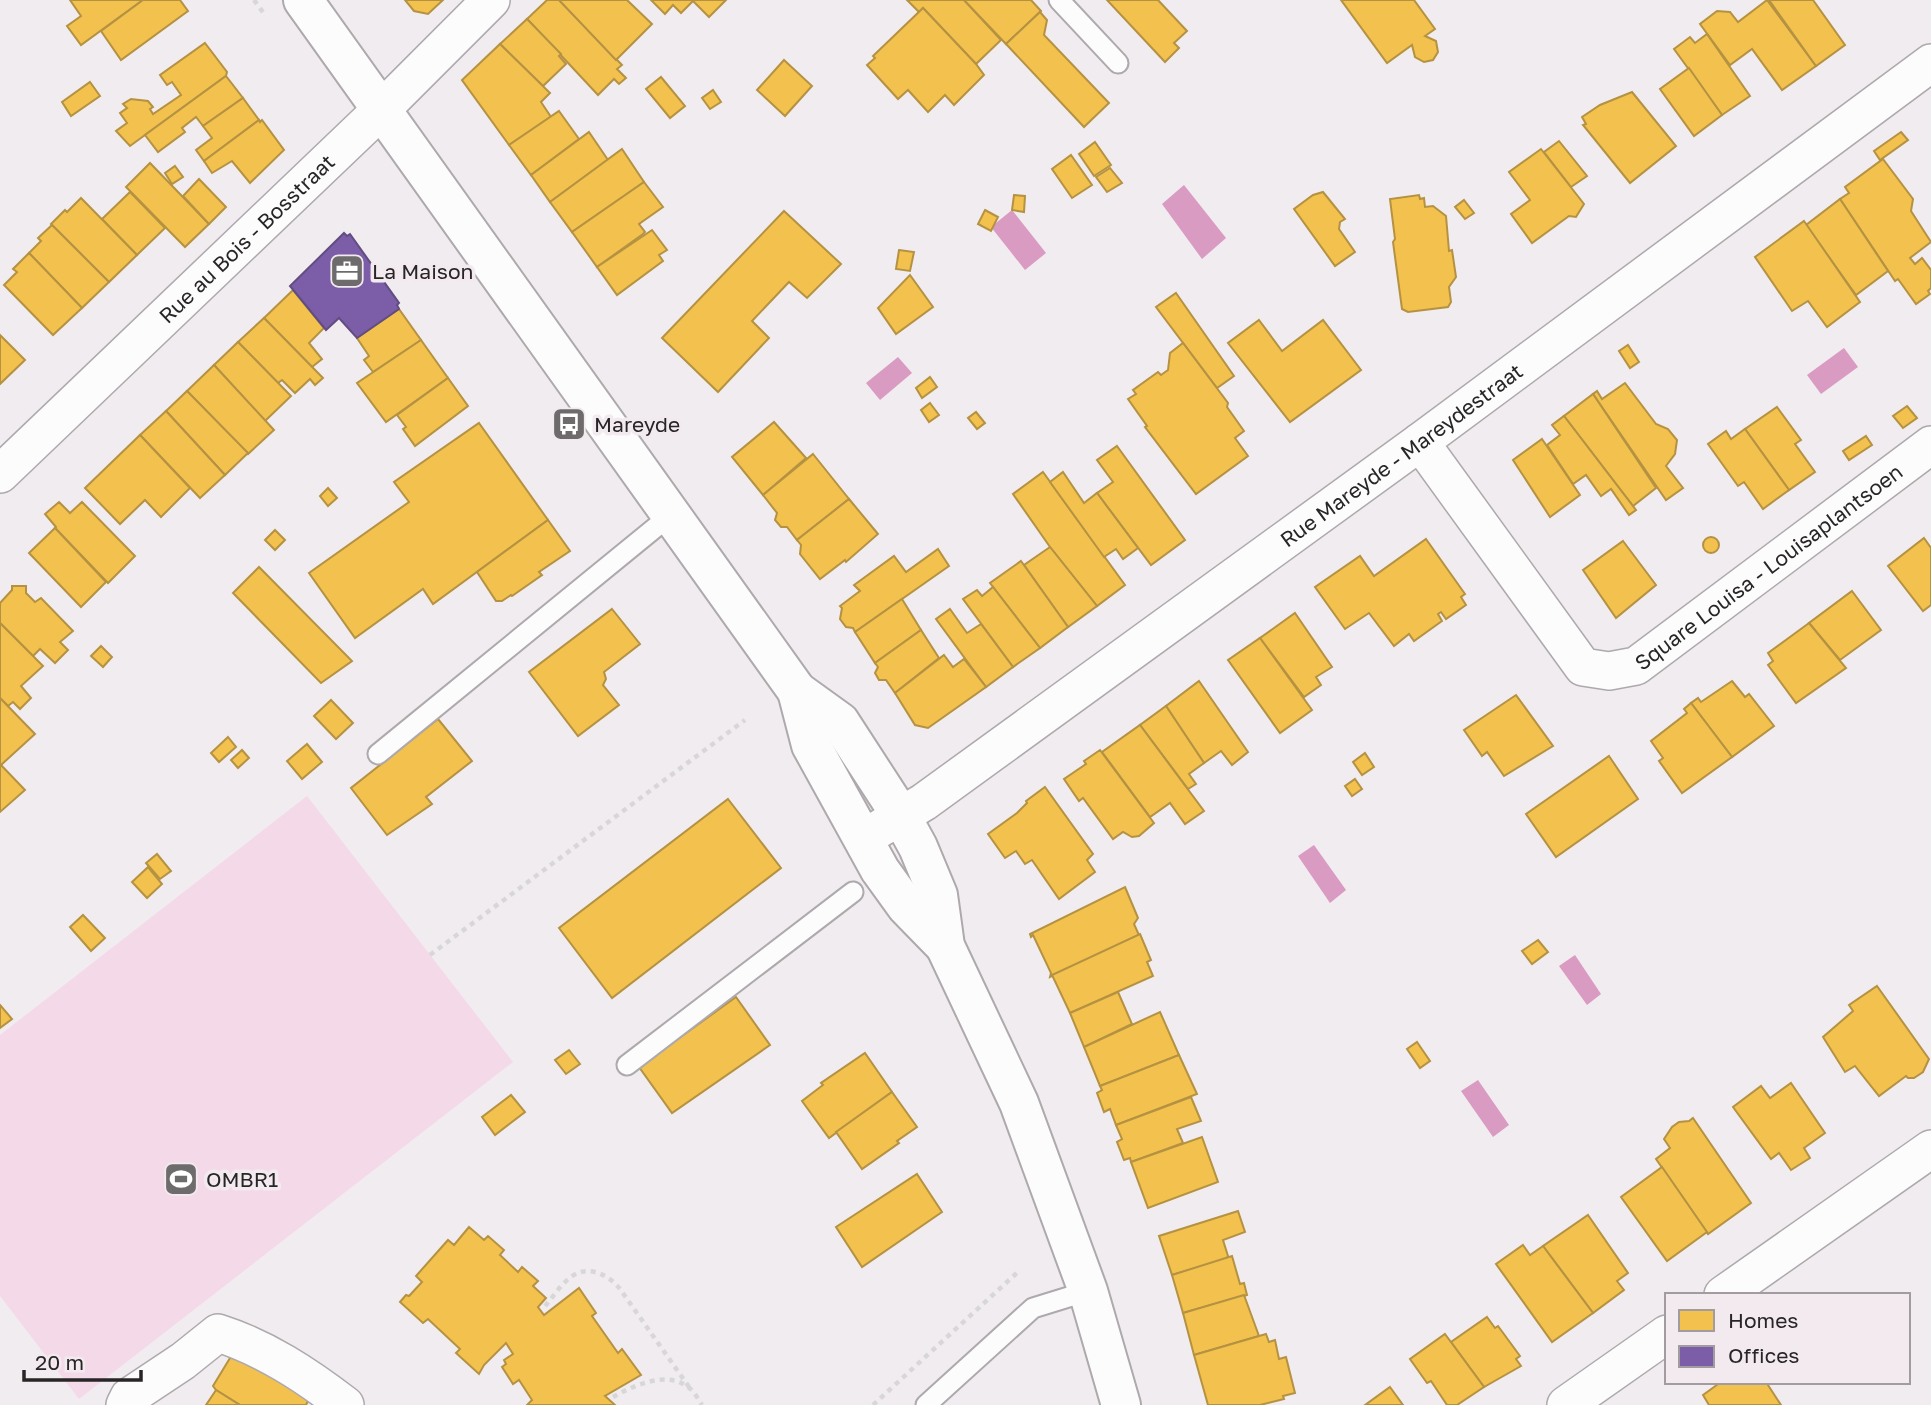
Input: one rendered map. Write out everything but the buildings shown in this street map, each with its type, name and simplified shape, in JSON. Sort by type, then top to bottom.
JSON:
[{"type":"street","points":[[303,0],[797,691],[840,722],[901,816],[918,847],[938,895],[945,946],[1019,1103],[1088,1290],[1121,1405]]},
{"type":"street","name":"Rue au Bois - Bosstraat","points":[[0,474],[382,110],[491,0]]},
{"type":"street","name":"Rue Mareyde - Mareydestraat","points":[[864,838],[935,794],[1420,442],[1931,63]]},
{"type":"street","name":"Square Louisa - Louisaplantsoen","points":[[1420,442],[1583,667],[1609,671],[1636,666],[1931,445]]},
{"type":"street","points":[[797,691],[811,745],[880,870],[906,906],[945,946]]},
{"type":"street","points":[[1726,1293],[1931,1149]]},
{"type":"street","points":[[125,1405],[128,1397],[218,1333],[248,1342],[312,1380],[345,1405]]},
{"type":"street","points":[[1566,1405],[1665,1336]]},
{"type":"lane","points":[[1059,0],[1118,63]]},
{"type":"lane","points":[[378,754],[672,514]]},
{"type":"lane","points":[[627,1065],[853,892]]},
{"type":"lane","points":[[926,1405],[1033,1308],[1088,1290]]},
{"type":"path","points":[[430,955],[745,720]]},
{"type":"path","points":[[873,1405],[1020,1270]]},
{"type":"path","points":[[545,1307],[571,1277],[592,1272],[613,1280],[702,1405]]},
{"type":"path","points":[[613,1398],[639,1384],[652,1381],[679,1383],[689,1387]]},
{"type":"shaded area","points":[[1184,185],[1226,238],[1202,259],[1162,204]]},
{"type":"shaded area","points":[[1012,210],[1046,253],[1025,270],[991,227]]},
{"type":"shaded area","points":[[1844,348],[1858,367],[1821,394],[1807,375]]},
{"type":"shaded area","points":[[898,357],[912,373],[880,400],[866,383]]},
{"type":"shaded area","name":"OMBR1","points":[[307,796],[513,1062],[79,1399],[0,1296],[0,1035]]},
{"type":"shaded area","points":[[1314,845],[1346,890],[1330,903],[1298,856]]},
{"type":"shaded area","points":[[1575,955],[1601,994],[1587,1005],[1559,966]]},
{"type":"shaded area","points":[[1478,1080],[1509,1125],[1493,1137],[1461,1091]]},
{"type":"place","name":"La Maison","points":[[347,271]]},
{"type":"place","name":"Mareyde","points":[[569,424]]},
{"type":"place","name":"OMBR1","points":[[181,1179]]}]
